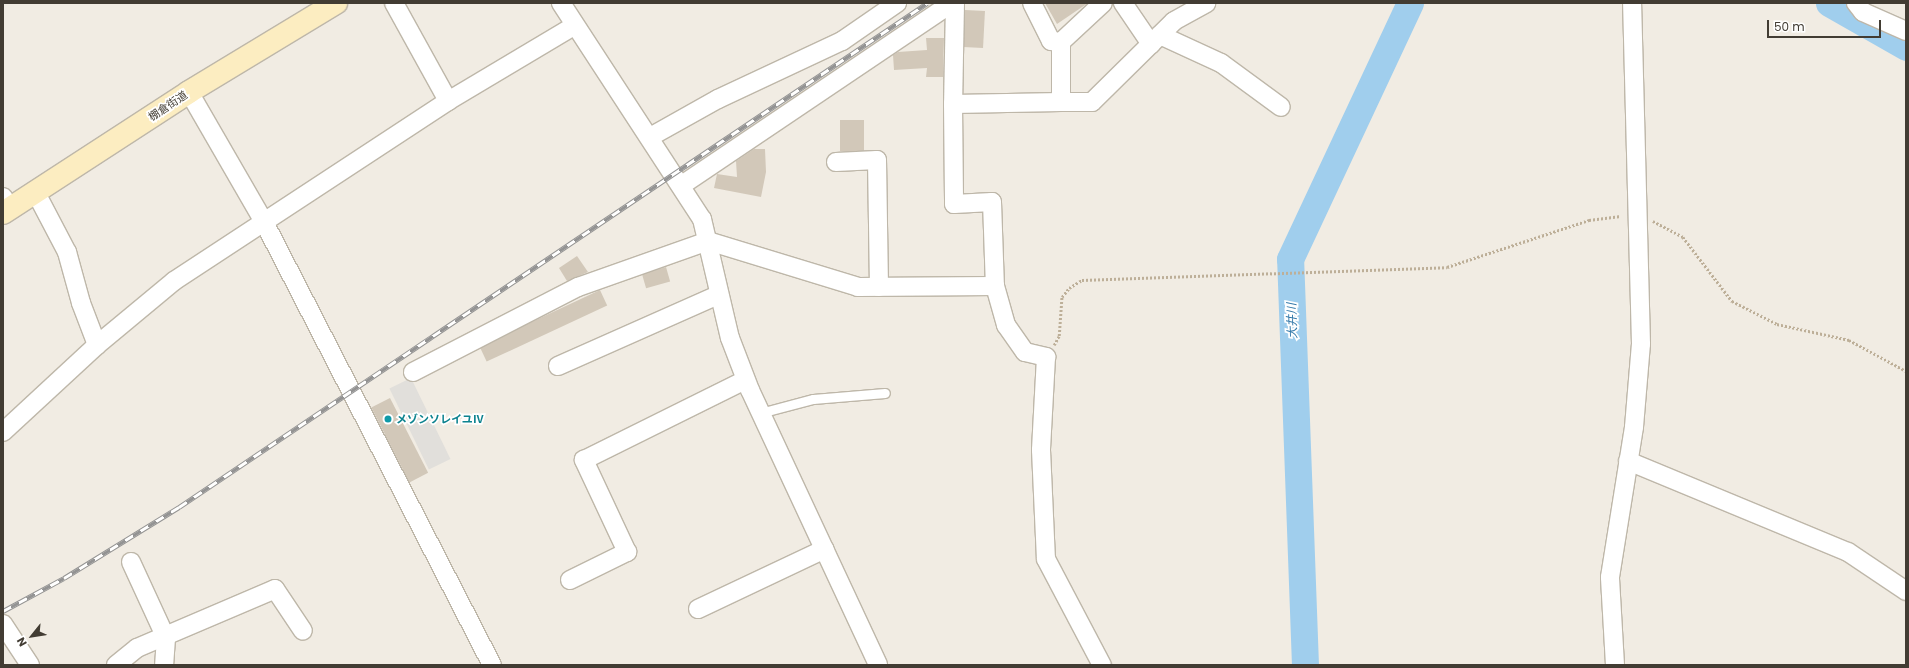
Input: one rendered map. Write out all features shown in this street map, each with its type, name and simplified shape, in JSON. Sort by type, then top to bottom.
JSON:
[{"type":"street","name":"棚倉街道","points":[[6,206],[36,193],[189,92],[336,3]]},
{"type":"street","points":[[394,3],[448,101]]},
{"type":"street","points":[[561,3],[574,26],[682,185],[702,219],[708,241],[718,295],[730,338],[746,380],[878,665]]},
{"type":"street","points":[[650,136],[718,99],[842,41],[897,3]]},
{"type":"street","points":[[682,185],[953,3]]},
{"type":"street","points":[[953,3],[954,204],[992,202],[995,286],[1006,325],[1025,352],[1046,357],[1041,450],[1046,558],[1102,665]]},
{"type":"street","points":[[1032,3],[1051,41],[1061,42]]},
{"type":"street","points":[[1061,102],[1061,42],[1103,3]]},
{"type":"street","points":[[1123,3],[1156,39],[1221,63],[1281,107]]},
{"type":"street","points":[[953,104],[1092,102],[1174,21],[1206,3]]},
{"type":"street","points":[[1615,665],[1610,577],[1628,461],[1641,344],[1636,216],[1632,3]]},
{"type":"street","points":[[1856,3],[1863,12],[1906,31]]},
{"type":"street","points":[[3,432],[97,345],[174,281],[264,220],[448,101],[574,26]]},
{"type":"street","points":[[189,92],[264,220],[492,665]]},
{"type":"street","points":[[836,162],[877,160],[879,286]]},
{"type":"street","points":[[36,193],[67,252],[81,303],[97,345]]},
{"type":"street","points":[[413,372],[578,287],[708,241],[858,287],[995,286]]},
{"type":"street","points":[[558,366],[718,295]]},
{"type":"street","points":[[570,580],[627,552],[584,460],[746,380]]},
{"type":"street","points":[[1628,461],[1848,552],[1906,591]]},
{"type":"street","points":[[698,609],[825,549]]},
{"type":"street","points":[[131,562],[166,638],[164,665]]},
{"type":"street","points":[[116,665],[137,648],[166,638],[275,588],[302,631]]},
{"type":"street","points":[[3,624],[24,663]]},
{"type":"lane","points":[[760,413],[813,399],[885,393]]},
{"type":"path","points":[[1046,357],[1059,336],[1062,297],[1069,288],[1082,280],[1447,267],[1589,220],[1636,216],[1650,219],[1683,237],[1732,301],[1777,324],[1849,340],[1906,371]]},
{"type":"shaded area","points":[[411,378],[450,459],[429,469],[389,389]]},
{"type":"building","points":[[1045,3],[1088,3],[1057,24]]},
{"type":"building","points":[[965,10],[985,11],[983,48],[963,47]]},
{"type":"building","points":[[926,38],[944,38],[943,77],[926,77],[927,68],[894,70],[893,55],[898,52],[927,50]]},
{"type":"building","points":[[840,120],[864,120],[864,151],[840,151]]},
{"type":"building","points":[[754,149],[765,149],[766,172],[761,197],[714,188],[717,174],[737,177],[736,161]]},
{"type":"building","points":[[577,256],[588,272],[567,281],[559,268]]},
{"type":"building","points":[[666,267],[670,281],[646,288],[642,274]]},
{"type":"building","points":[[600,290],[607,305],[487,362],[479,346]]},
{"type":"building","points":[[390,398],[428,473],[409,482],[371,408]]},
{"type":"waterway","name":"大井川","points":[[1305,665],[1290,259],[1410,3]]},
{"type":"waterway","name":"大井川","points":[[1829,3],[1906,47]]},
{"type":"railway","points":[[3,611],[64,578],[179,507],[927,3]]},
{"type":"place","name":"メゾンソレイユⅣ","points":[[388,419]]}]
